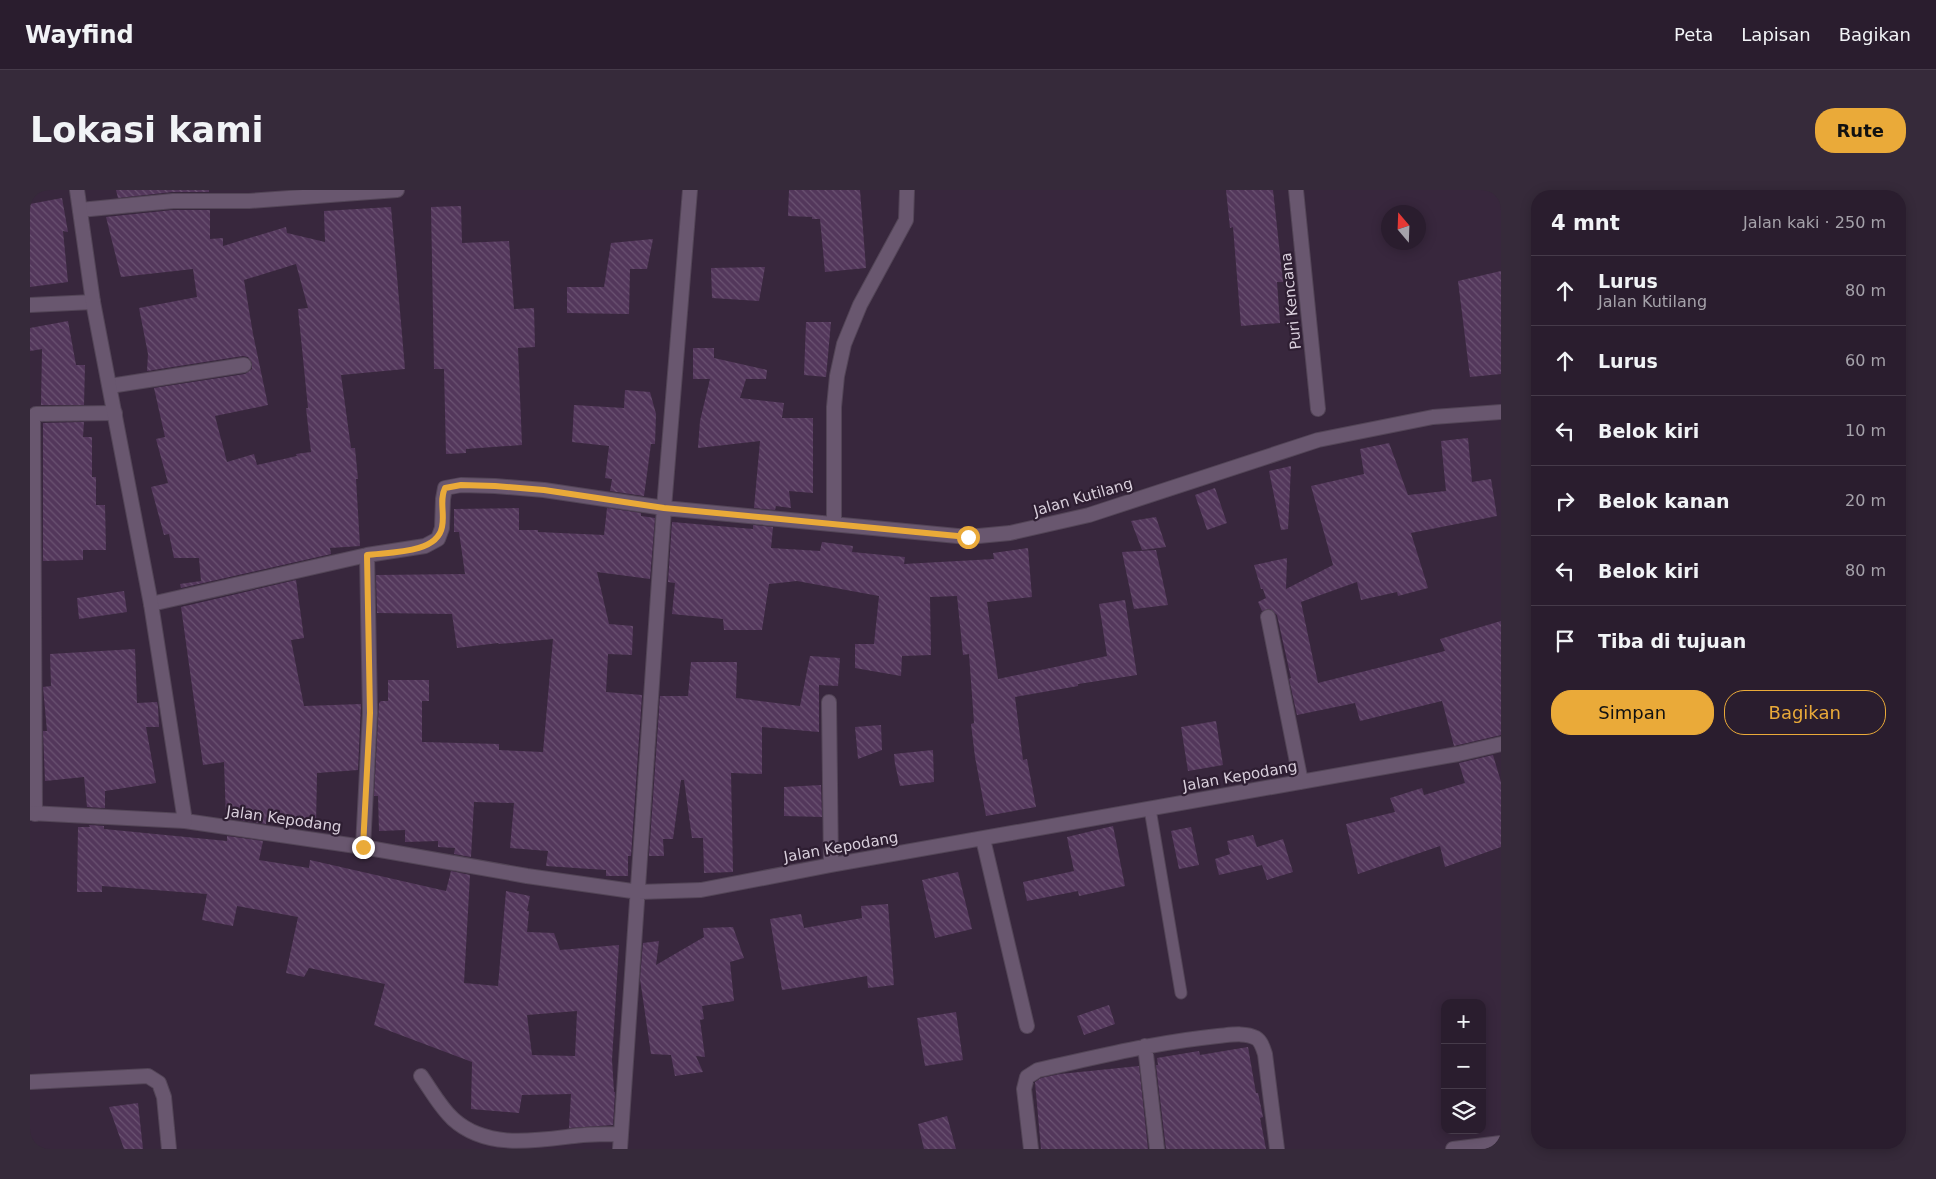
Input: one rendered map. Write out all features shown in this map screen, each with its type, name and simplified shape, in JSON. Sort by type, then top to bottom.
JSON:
[{"type":"street","points":[[77,190],[93,302],[151,604],[185,821]]},
{"type":"street","points":[[80,210],[173,201],[249,201],[397,190]]},
{"type":"street","points":[[620,1149],[664,508],[690,190]]},
{"type":"street","points":[[834,524],[834,408],[844,344],[860,305],[906,220],[907,190]]},
{"type":"street","name":"Puri Kencana","points":[[1296,190],[1318,409]]},
{"type":"street","points":[[30,304],[93,302]]},
{"type":"street","points":[[110,386],[244,365]]},
{"type":"street","name":"Jalan Kutilang","points":[[367,555],[425,546],[438,539],[442,528],[443,492],[445,488],[461,485],[544,490],[664,508],[968,537],[1010,533],[1089,515],[1318,440],[1434,417],[1501,412]]},
{"type":"street","points":[[32,814],[33,417],[36,414],[115,413]]},
{"type":"street","points":[[151,604],[367,555],[370,713],[363,847]]},
{"type":"street","points":[[1268,617],[1301,782]]},
{"type":"street","points":[[829,702],[831,865]]},
{"type":"street","name":"Jalan Kepodang","points":[[32,814],[185,821],[363,847],[527,876],[638,892],[701,890],[831,865],[1458,754],[1501,744]]},
{"type":"street","points":[[983,838],[1027,1026]]},
{"type":"street","points":[[1031,1149],[1024,1088],[1027,1077],[1038,1070],[1145,1046],[1190,1039],[1239,1035],[1257,1038],[1262,1045],[1265,1054],[1277,1149]]},
{"type":"street","points":[[1145,1046],[1157,1149]]},
{"type":"street","points":[[30,1082],[148,1076],[159,1084],[164,1097],[169,1149]]},
{"type":"street","points":[[421,1076],[453,1120],[479,1137],[513,1143],[621,1134]]},
{"type":"street","points":[[1453,1149],[1501,1143]]},
{"type":"lane","points":[[1150,809],[1181,993]]},
{"type":"building","points":[[116,190],[209,190],[209,192],[172,192],[118,198]]},
{"type":"building","points":[[789,190],[860,190],[866,268],[825,272],[820,219],[788,216]]},
{"type":"building","points":[[1226,190],[1273,190],[1283,282],[1277,282],[1280,323],[1241,326],[1233,227],[1230,228]]},
{"type":"building","points":[[62,198],[68,232],[63,231],[68,282],[30,287],[30,204]]},
{"type":"building","points":[[461,206],[462,243],[509,241],[514,309],[534,308],[535,347],[518,348],[522,445],[466,449],[466,453],[446,454],[444,369],[434,369],[431,207]]},
{"type":"building","points":[[391,207],[405,369],[341,375],[351,448],[355,448],[360,546],[330,548],[331,554],[181,588],[180,584],[201,581],[199,558],[174,558],[169,534],[164,535],[151,487],[168,483],[156,439],[165,437],[154,388],[245,374],[252,369],[252,363],[248,357],[243,356],[147,371],[148,354],[139,308],[197,297],[193,269],[121,277],[106,217],[173,210],[210,210],[210,239],[223,238],[223,246],[286,227],[287,233],[325,242],[324,211]],"holes":[[[296,264],[308,308],[298,309],[311,452],[296,454],[297,456],[257,465],[254,454],[227,462],[215,416],[268,405],[244,280]]]},
{"type":"building","points":[[653,239],[647,269],[630,269],[629,314],[567,313],[567,287],[604,287],[611,243]]},
{"type":"building","points":[[765,267],[759,301],[712,298],[711,268]]},
{"type":"building","points":[[1501,271],[1501,374],[1470,377],[1458,281]]},
{"type":"building","points":[[68,321],[76,365],[85,365],[84,405],[41,405],[42,349],[30,351],[30,328]]},
{"type":"building","points":[[806,322],[831,322],[826,377],[804,375]]},
{"type":"building","points":[[693,348],[714,348],[714,358],[767,370],[766,379],[746,379],[740,398],[784,403],[782,418],[813,418],[813,493],[789,491],[791,508],[776,506],[775,510],[754,508],[760,441],[698,448],[700,421],[710,379],[693,379]]},
{"type":"building","points":[[625,390],[650,392],[656,414],[655,444],[651,444],[644,496],[610,491],[612,479],[605,478],[609,446],[572,442],[574,405],[624,408]]},
{"type":"building","points":[[84,422],[83,437],[92,437],[92,477],[96,477],[96,505],[105,505],[106,550],[83,550],[83,560],[43,561],[43,423]]},
{"type":"building","points":[[1468,438],[1472,482],[1491,479],[1497,516],[1411,533],[1428,588],[1398,596],[1397,592],[1361,600],[1357,582],[1301,602],[1318,683],[1445,651],[1440,639],[1501,621],[1501,735],[1454,746],[1442,701],[1360,721],[1355,703],[1297,715],[1277,615],[1270,609],[1262,611],[1258,602],[1266,598],[1263,589],[1261,589],[1254,565],[1287,558],[1286,589],[1333,565],[1311,486],[1364,474],[1360,449],[1389,443],[1408,495],[1446,491],[1441,441]]},
{"type":"building","points":[[1291,466],[1288,529],[1281,530],[1269,471]]},
{"type":"building","points":[[1215,488],[1227,523],[1207,530],[1195,495]]},
{"type":"building","points":[[519,508],[519,530],[538,530],[538,532],[604,535],[607,508],[641,513],[641,516],[655,518],[650,579],[597,572],[609,624],[633,626],[632,655],[608,654],[606,692],[642,695],[631,856],[628,856],[628,876],[606,876],[606,870],[546,866],[548,851],[510,848],[514,803],[474,802],[471,857],[454,854],[455,848],[438,847],[438,841],[405,842],[405,830],[379,831],[378,796],[374,796],[379,703],[381,701],[388,701],[388,680],[429,680],[429,701],[422,701],[422,742],[499,744],[499,750],[543,752],[553,639],[457,648],[452,614],[377,613],[376,575],[465,574],[459,532],[454,532],[454,509]]},
{"type":"building","points":[[1156,517],[1166,547],[1142,550],[1131,521]]},
{"type":"building","points":[[672,522],[753,529],[753,525],[773,527],[771,548],[820,551],[822,542],[853,546],[852,552],[905,557],[904,564],[994,559],[993,553],[1028,548],[1032,597],[987,602],[998,679],[1107,656],[1099,604],[1125,600],[1137,675],[1078,684],[1078,686],[1015,697],[1023,760],[1027,759],[1036,807],[986,816],[971,724],[974,723],[969,654],[963,655],[957,596],[930,597],[931,655],[902,656],[901,676],[855,668],[855,644],[874,644],[879,596],[797,581],[769,584],[762,630],[724,630],[723,619],[672,614],[675,583],[668,582]]},
{"type":"building","points":[[1156,550],[1168,605],[1134,609],[1122,552]]},
{"type":"building","points":[[296,580],[304,638],[291,640],[304,706],[361,704],[358,770],[317,773],[316,825],[266,821],[266,824],[226,818],[224,762],[203,765],[181,607]]},
{"type":"building","points":[[124,591],[127,612],[79,619],[77,598]]},
{"type":"building","points":[[135,649],[137,703],[157,702],[158,706],[159,727],[146,727],[156,783],[105,791],[105,808],[87,807],[84,777],[45,781],[43,731],[47,731],[43,687],[51,686],[50,654]]},
{"type":"building","points":[[810,656],[840,658],[838,686],[819,685],[819,732],[762,727],[762,774],[731,773],[733,872],[704,873],[703,838],[692,838],[684,780],[681,780],[673,839],[663,839],[664,856],[649,856],[660,696],[688,696],[691,662],[737,662],[736,698],[800,706]]},
{"type":"building","points":[[1216,721],[1223,765],[1188,771],[1181,727]]},
{"type":"building","points":[[881,725],[882,750],[858,759],[855,727]]},
{"type":"building","points":[[933,750],[934,782],[900,786],[894,754]]},
{"type":"building","points":[[1493,755],[1501,782],[1501,847],[1445,867],[1440,846],[1358,874],[1346,824],[1395,812],[1390,798],[1422,788],[1424,795],[1465,783],[1459,763]]},
{"type":"building","points":[[821,785],[822,817],[784,816],[784,787]]},
{"type":"building","points":[[89,825],[104,826],[104,829],[227,841],[227,836],[263,841],[259,860],[309,868],[310,860],[446,891],[451,871],[470,875],[464,983],[498,986],[506,891],[530,896],[527,911],[529,911],[527,932],[554,933],[560,950],[619,945],[612,1060],[615,1092],[613,1125],[569,1128],[571,1094],[522,1095],[519,1113],[471,1109],[472,1062],[374,1025],[385,984],[309,968],[304,977],[286,973],[298,917],[237,906],[233,926],[202,920],[207,894],[102,886],[102,892],[77,892],[78,827],[90,827]],"holes":[[[577,1011],[575,1056],[532,1055],[527,1015]]]},
{"type":"building","points":[[1113,826],[1125,886],[1079,896],[1078,891],[1027,901],[1023,882],[1074,871],[1067,837]]},
{"type":"building","points":[[1191,827],[1199,865],[1179,869],[1171,831]]},
{"type":"building","points":[[1253,835],[1257,847],[1283,839],[1293,872],[1267,880],[1262,865],[1219,875],[1215,859],[1230,854],[1227,841]]},
{"type":"building","points":[[958,872],[972,929],[935,938],[922,880]]},
{"type":"building","points":[[888,904],[894,985],[868,988],[867,976],[782,990],[770,919],[801,914],[804,928],[862,918],[861,906]]},
{"type":"building","points":[[733,927],[744,958],[730,962],[734,1001],[702,1006],[704,1019],[700,1020],[705,1057],[696,1056],[703,1072],[675,1076],[671,1055],[651,1054],[640,979],[643,943],[659,941],[656,965],[704,937],[703,928]]},
{"type":"building","points":[[1109,1005],[1115,1024],[1084,1035],[1077,1016]]},
{"type":"building","points":[[956,1012],[963,1060],[925,1066],[917,1018]]},
{"type":"building","points":[[1248,1047],[1256,1093],[1258,1093],[1263,1117],[1260,1118],[1266,1149],[1166,1149],[1156,1065],[1158,1065],[1157,1058],[1199,1051],[1200,1055]]},
{"type":"building","points":[[1139,1066],[1148,1149],[1041,1149],[1035,1082],[1041,1078],[1060,1074]]},
{"type":"building","points":[[138,1103],[143,1149],[124,1149],[109,1107]]},
{"type":"building","points":[[947,1116],[956,1149],[924,1149],[918,1124]]},
{"type":"route","points":[[363,847],[370,713],[367,555],[408,550],[425,546],[438,539],[442,528],[442,498],[445,488],[461,485],[544,490],[664,508],[968,537]]}]
